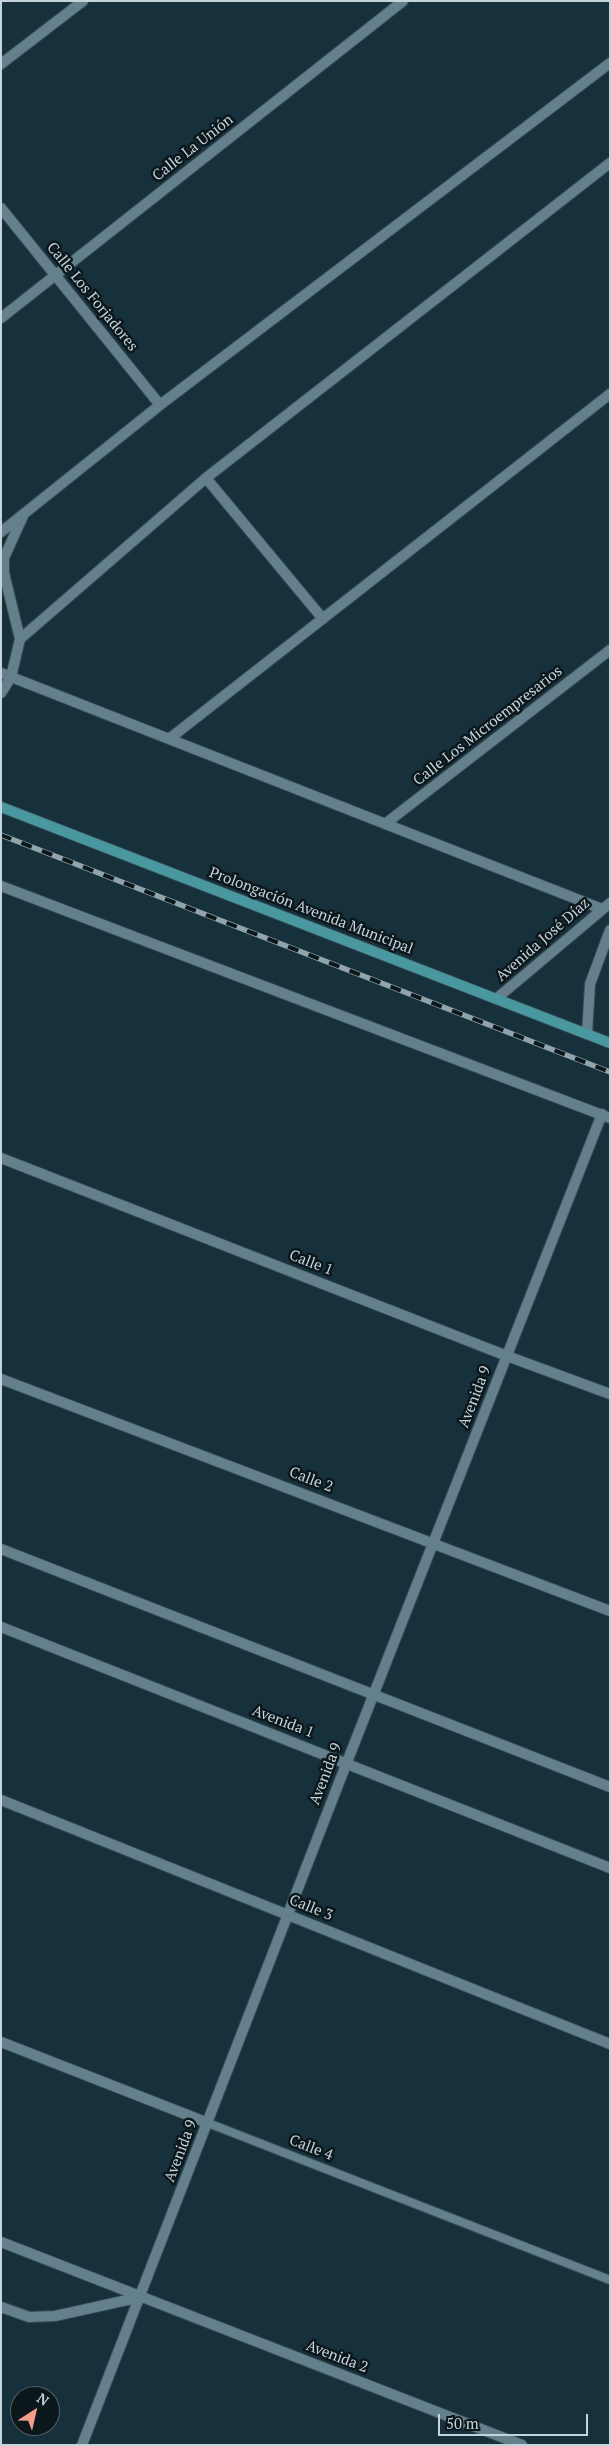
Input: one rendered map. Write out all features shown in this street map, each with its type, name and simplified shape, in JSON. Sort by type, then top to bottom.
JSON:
[{"type":"main road","name":"Prolongación Avenida Municipal","points":[[1,807],[610,1043]]},
{"type":"street","points":[[1,64],[82,1]]},
{"type":"street","name":"Calle La Unión","points":[[1,318],[403,1]]},
{"type":"street","points":[[1,532],[160,405],[610,64]]},
{"type":"street","points":[[1,693],[20,638],[206,478],[610,163]]},
{"type":"street","name":"Calle Los Forjadores","points":[[1,208],[160,405]]},
{"type":"street","points":[[169,739],[610,394]]},
{"type":"street","points":[[206,478],[323,619]]},
{"type":"street","points":[[20,638],[4,574],[4,558],[24,513]]},
{"type":"street","name":"Calle Los Microempresarios","points":[[385,824],[610,650]]},
{"type":"street","points":[[6,675],[385,824],[606,906]]},
{"type":"street","points":[[1,886],[606,1116]]},
{"type":"street","name":"Avenida José Díaz","points":[[496,1000],[606,906]]},
{"type":"street","points":[[587,1034],[590,984],[610,930]]},
{"type":"street","name":"Avenida 9","points":[[82,2445],[507,1356],[606,1116]]},
{"type":"street","name":"Calle 1","points":[[1,1158],[507,1356],[610,1394]]},
{"type":"street","name":"Calle 2","points":[[1,1379],[610,1610]]},
{"type":"street","points":[[1,1549],[610,1786]]},
{"type":"street","name":"Avenida 1","points":[[1,1627],[347,1762],[610,1868]]},
{"type":"street","name":"Calle 3","points":[[1,1800],[610,2044]]},
{"type":"street","name":"Calle 4","points":[[1,2042],[208,2124]]},
{"type":"street","name":"Avenida 2","points":[[1,2242],[522,2445]]},
{"type":"street","points":[[1,2306],[29,2317],[55,2316],[141,2297]]},
{"type":"lane","name":"Calle 4","points":[[208,2124],[610,2280]]},
{"type":"railway","points":[[1,835],[610,1072]]}]
